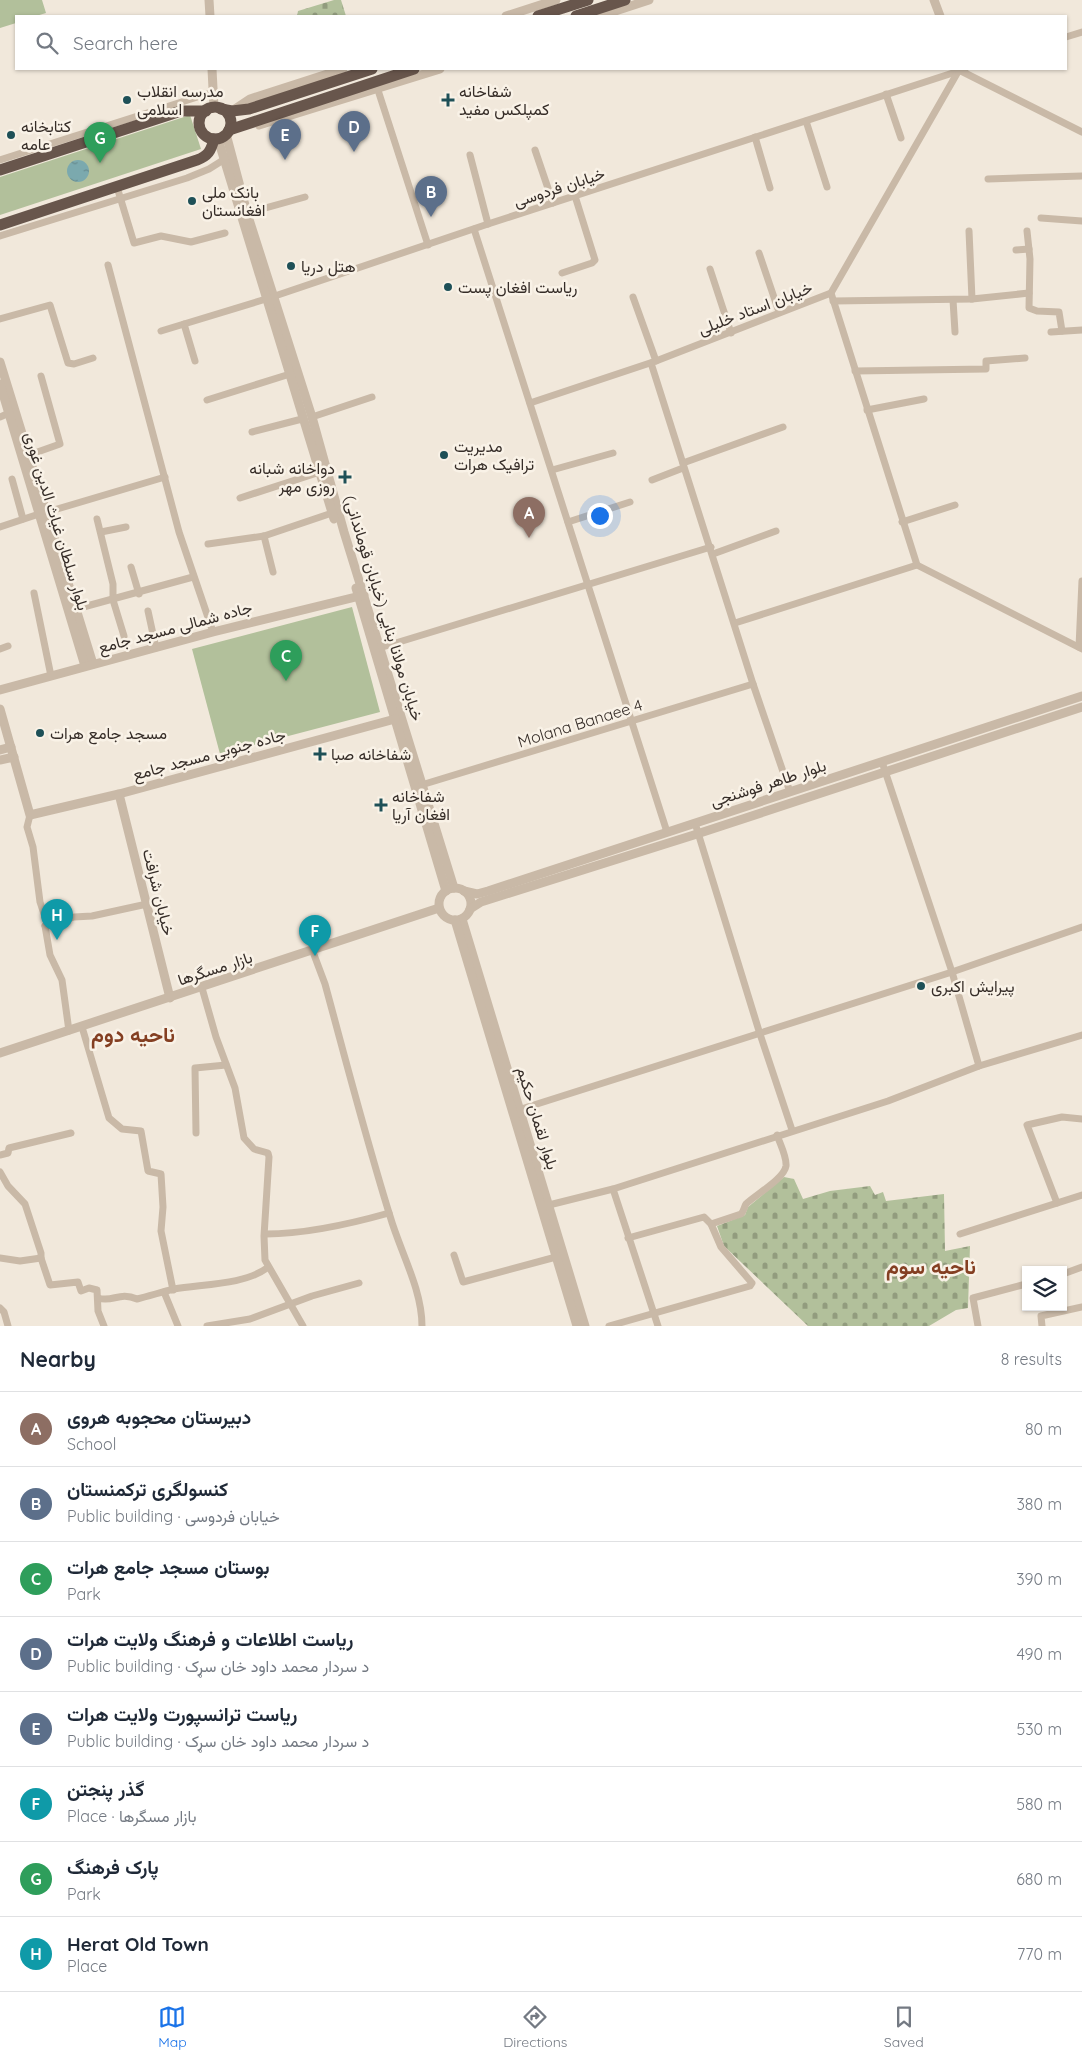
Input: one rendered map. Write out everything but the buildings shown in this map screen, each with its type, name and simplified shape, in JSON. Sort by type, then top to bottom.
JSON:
[{"type":"highway","points":[[541,15],[588,0]]},
{"type":"highway","points":[[579,15],[625,0]]},
{"type":"highway","points":[[0,170],[181,111],[218,110],[266,104],[369,70]]},
{"type":"highway","points":[[218,110],[201,117],[201,130],[206,136],[225,134],[376,85],[412,70]]},
{"type":"highway","points":[[0,225],[206,156],[225,134],[230,118],[218,110]]},
{"type":"street","points":[[210,0],[210,15]]},
{"type":"street","points":[[509,15],[556,0]]},
{"type":"street","points":[[603,15],[649,0]]},
{"type":"street","points":[[934,0],[940,15]]},
{"type":"street","points":[[1067,37],[1082,32]]},
{"type":"street","points":[[212,70],[213,92],[218,110],[340,70]]},
{"type":"street","points":[[428,245],[376,85],[436,70]]},
{"type":"street","name":"خیابان فردوسی","points":[[161,331],[270,298],[488,224],[958,70]]},
{"type":"street","name":"خیابان استاد خلیلی","points":[[530,403],[654,362],[831,293],[960,70]]},
{"type":"street","points":[[963,70],[1082,132]]},
{"type":"street","points":[[0,160],[213,92]]},
{"type":"street","points":[[886,94],[901,138]]},
{"type":"street","points":[[806,121],[827,187]]},
{"type":"street","name":"خیابان مولانا بنایی (خیابان قوماندانی)","points":[[225,134],[232,154],[302,419],[361,595]]},
{"type":"street","name":"خیابان مولانا بنایی (خیابان قوماندانی)","points":[[225,134],[224,160],[312,417],[361,595],[450,890]]},
{"type":"street","points":[[755,137],[770,188]]},
{"type":"street","points":[[535,150],[553,203]]},
{"type":"street","points":[[0,236],[187,178],[224,160],[232,154]]},
{"type":"street","points":[[470,155],[488,224]]},
{"type":"street","points":[[988,179],[1082,176]]},
{"type":"street","points":[[118,187],[134,243],[161,236],[191,242],[225,233]]},
{"type":"street","points":[[562,273],[592,263],[595,260],[575,196]]},
{"type":"street","points":[[247,213],[305,197]]},
{"type":"street","points":[[1041,218],[1082,221]]},
{"type":"street","points":[[474,229],[667,832]]},
{"type":"street","points":[[969,231],[972,299]]},
{"type":"street","points":[[1027,231],[1030,308],[1037,311],[1059,312],[1062,331]]},
{"type":"street","points":[[1016,250],[1029,250]]},
{"type":"street","points":[[759,252],[779,312]]},
{"type":"street","points":[[108,265],[133,353],[152,439],[165,477],[178,532],[213,632]]},
{"type":"street","points":[[710,270],[731,333]]},
{"type":"street","points":[[831,293],[917,565],[1080,648],[1082,581]]},
{"type":"street","points":[[833,301],[954,300],[1028,293]]},
{"type":"street","points":[[633,297],[654,362],[683,465],[753,684],[790,792]]},
{"type":"street","points":[[954,300],[954,332]]},
{"type":"street","points":[[0,319],[50,305],[68,363],[74,364],[94,358]]},
{"type":"street","points":[[184,324],[195,361]]},
{"type":"street","points":[[1052,332],[1082,330]]},
{"type":"street","points":[[855,371],[986,369],[986,361],[1025,358]]},
{"type":"street","points":[[0,362],[29,455],[43,513],[76,609],[89,665]]},
{"type":"street","points":[[207,400],[290,374]]},
{"type":"street","points":[[29,455],[60,444],[41,376]]},
{"type":"street","name":"بلوار سلطان غیاث الدین غوری","points":[[0,384],[4,415],[43,513],[89,665]]},
{"type":"street","points":[[312,417],[372,397]]},
{"type":"street","points":[[867,410],[924,399]]},
{"type":"street","points":[[252,432],[302,419]]},
{"type":"street","points":[[652,480],[683,465],[783,427]]},
{"type":"street","points":[[552,470],[613,453]]},
{"type":"street","points":[[240,498],[320,472]]},
{"type":"street","points":[[0,527],[165,477]]},
{"type":"street","points":[[12,479],[23,519]]},
{"type":"street","points":[[568,522],[630,502]]},
{"type":"street","points":[[902,522],[955,505]]},
{"type":"street","points":[[208,544],[264,536],[332,512]]},
{"type":"street","points":[[97,519],[113,584],[113,600],[124,636]]},
{"type":"street","points":[[100,532],[126,527]]},
{"type":"street","points":[[377,649],[588,584],[712,551],[776,531]]},
{"type":"street","points":[[264,536],[273,572]]},
{"type":"street","points":[[734,623],[917,565]]},
{"type":"street","points":[[131,567],[139,594]]},
{"type":"street","points":[[76,609],[139,594],[193,577]]},
{"type":"street","points":[[34,593],[51,676]]},
{"type":"street","name":"جاده شمالی مسجد جامع","points":[[0,690],[213,632],[361,595]]},
{"type":"street","points":[[148,611],[156,648]]},
{"type":"street","points":[[0,648],[8,646]]},
{"type":"street","name":"خیابان مولانا بنایی (خیابان قوماندانی)","points":[[377,649],[394,719],[419,786]]},
{"type":"street","name":"Molana Banaee 4","points":[[419,786],[753,684]]},
{"type":"street","name":"بلوار طاهر فوشنجی","points":[[464,891],[477,894],[1082,696]]},
{"type":"street","name":"بلوار طاهر فوشنجی","points":[[470,909],[481,902],[697,834],[1082,707]]},
{"type":"street","points":[[0,709],[30,815],[27,826],[33,847],[40,902],[47,923],[50,955],[62,980],[69,1031]]},
{"type":"street","name":"جاده جنوبی مسجد جامع","points":[[30,815],[119,794],[394,719]]},
{"type":"street","points":[[0,750],[11,747]]},
{"type":"street","points":[[0,760],[14,757]]},
{"type":"street","points":[[882,762],[887,772],[952,972],[979,1066]]},
{"type":"street","name":"خیابان شرافت","points":[[119,794],[170,998]]},
{"type":"street","points":[[695,823],[759,1031],[792,1130]]},
{"type":"street","points":[[450,890],[464,891],[470,901],[470,909],[458,919],[445,917],[439,908],[440,898],[450,890]]},
{"type":"street","points":[[46,926],[74,916],[92,916],[147,904]]},
{"type":"street","name":"بازار مسگرها","points":[[0,1053],[312,952],[439,908]]},
{"type":"street","name":"بلوار لقمان حکیم","points":[[458,919],[516,1110],[577,1326]]},
{"type":"street","points":[[516,1110],[759,1031],[952,972],[1082,927]]},
{"type":"street","points":[[312,952],[325,984],[388,1213],[412,1278],[422,1316],[422,1326]]},
{"type":"street","points":[[202,988],[235,1088],[244,1138],[254,1149],[268,1153],[269,1157],[264,1251],[267,1268],[293,1307],[303,1326]]},
{"type":"street","points":[[82,1027],[109,1118],[122,1129],[141,1131],[148,1171],[161,1174],[164,1207],[161,1231],[173,1290]]},
{"type":"street","points":[[549,1205],[613,1189],[792,1130],[888,1101],[979,1066],[1082,1035]]},
{"type":"street","points":[[196,1133],[196,1068],[226,1065]]},
{"type":"street","name":"بلوار لقمان حکیم","points":[[516,1110],[549,1205],[585,1326]]},
{"type":"street","points":[[1057,1203],[1027,1125],[1062,1117],[1082,1119]]},
{"type":"street","points":[[0,1154],[8,1153],[9,1148],[71,1133]]},
{"type":"street","points":[[711,1224],[741,1214],[746,1205],[763,1192],[783,1172],[786,1166],[785,1159],[777,1135]]},
{"type":"street","points":[[0,1172],[8,1186],[25,1204],[50,1285],[78,1282],[81,1291],[89,1288],[96,1290],[98,1311],[104,1326]]},
{"type":"street","points":[[613,1189],[658,1326]]},
{"type":"street","points":[[960,1234],[1082,1195]]},
{"type":"street","points":[[266,1234],[286,1234],[361,1221],[388,1213]]},
{"type":"street","points":[[609,1326],[750,1286],[751,1279],[721,1247],[711,1224],[704,1217],[628,1238]]},
{"type":"street","points":[[454,1255],[463,1282],[556,1257]]},
{"type":"street","points":[[0,1258],[20,1261],[41,1258]]},
{"type":"street","points":[[1067,1273],[1082,1267]]},
{"type":"street","points":[[98,1298],[103,1300],[126,1294],[137,1299],[173,1290],[224,1282],[260,1273],[267,1268]]},
{"type":"street","points":[[207,1326],[236,1322],[359,1283]]},
{"type":"street","points":[[978,1326],[973,1298],[1022,1285]]},
{"type":"street","points":[[164,1292],[178,1326]]},
{"type":"street","points":[[1042,1326],[1041,1316],[1082,1307]]},
{"type":"street","points":[[0,1308],[4,1312],[8,1326]]},
{"type":"green space","points":[[0,0],[42,0],[46,13],[39,15],[15,15],[15,23],[0,28]]},
{"type":"green space","points":[[334,0],[341,0],[346,15],[297,15],[298,11]]},
{"type":"green space","points":[[190,115],[201,149],[0,215],[0,177]]},
{"type":"green space","points":[[352,607],[380,712],[220,754],[192,649]]},
{"type":"green space","points":[[784,1177],[794,1179],[803,1199],[830,1191],[870,1186],[875,1195],[883,1192],[886,1201],[944,1194],[945,1251],[970,1246],[968,1308],[956,1310],[929,1326],[808,1326],[724,1246],[717,1226],[745,1215],[748,1207]]},
{"type":"water","points":[[78,160],[86,163],[89,171],[86,179],[78,182],[70,179],[67,171],[70,163]]},
{"type":"place","name":"مدرسه انقلاب اسلامی","points":[[127,100]]},
{"type":"place","name":"شفاخانه کمپلکس مفید","points":[[448,100]]},
{"type":"place","name":"کتابخانه عامه","points":[[11,135]]},
{"type":"place","name":"ریاست اطلاعات و فرهنگ ولایت هرات","points":[[354,152]]},
{"type":"place","name":"ریاست ترانسپورت ولایت هرات","points":[[285,160]]},
{"type":"place","name":"پارک فرهنگ","points":[[100,163]]},
{"type":"place","name":"بانک ملی افغانستان","points":[[192,201]]},
{"type":"place","name":"کنسولگری ترکمنستان","points":[[431,217]]},
{"type":"place","name":"هتل دریا","points":[[291,266]]},
{"type":"place","name":"ریاست افغان پست","points":[[448,287]]},
{"type":"place","name":"مدیریت ترافیک هرات","points":[[444,455]]},
{"type":"place","name":"دواخانه شبانه روزی مهر","points":[[345,477]]},
{"type":"place","name":"دبیرستان محجوبه هروی","points":[[529,538]]},
{"type":"place","name":"بوستان مسجد جامع هرات","points":[[286,681]]},
{"type":"place","name":"مسجد جامع هرات","points":[[40,733]]},
{"type":"place","name":"شفاخانه صبا","points":[[320,754]]},
{"type":"place","name":"شفاخانه افغان آریا","points":[[381,805]]},
{"type":"place","name":"Herat Old Town","points":[[57,940]]},
{"type":"place","name":"گذر پنجتن","points":[[315,956]]},
{"type":"place","name":"پیرایش اکبری","points":[[921,986]]},
{"type":"district","name":"ناحیه دوم","points":[[133,1035]]},
{"type":"district","name":"ناحیه سوم","points":[[931,1267]]}]
